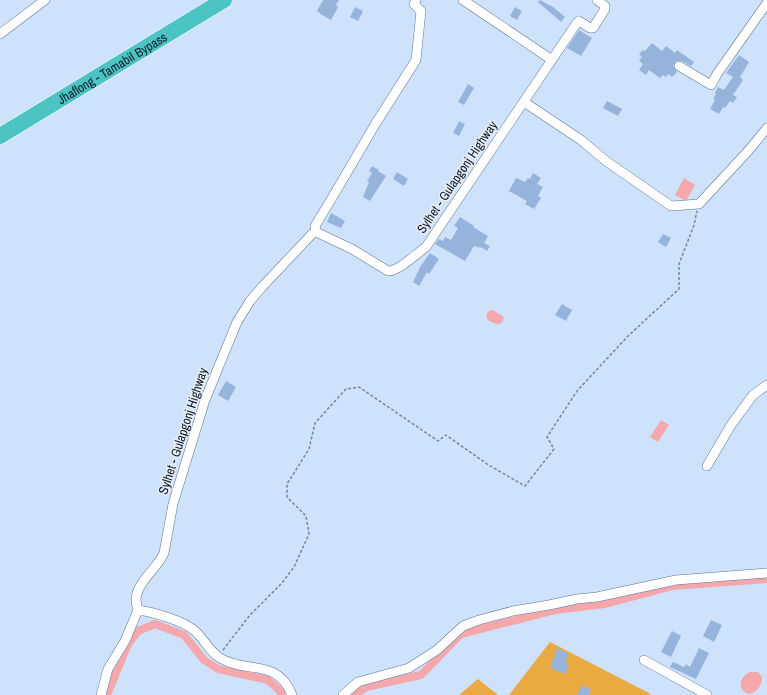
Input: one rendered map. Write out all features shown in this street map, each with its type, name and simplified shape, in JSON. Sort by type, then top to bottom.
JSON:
[{"type":"highway","name":"Jhaflong - Tamabil Bypass","points":[[0,136],[224,0]]},
{"type":"street","points":[[0,34],[45,0]]},
{"type":"street","points":[[316,232],[315,226],[376,123],[416,60],[421,11],[414,4],[416,0]]},
{"type":"street","points":[[463,0],[552,60]]},
{"type":"street","name":"Sylhet - Gulapgonj Highway","points":[[138,610],[136,599],[138,592],[143,582],[161,561],[164,553],[173,504],[205,400],[237,322],[250,301],[312,234],[316,232],[352,250],[388,271],[391,271],[403,264],[428,244],[579,21],[590,28],[593,28],[605,9],[605,6],[597,0]]},
{"type":"street","points":[[679,66],[711,85],[717,74],[767,3]]},
{"type":"street","points":[[524,102],[581,140],[606,162],[671,206],[699,204],[749,150],[767,128]]},
{"type":"street","points":[[707,466],[731,425],[753,395],[767,385]]},
{"type":"street","points":[[343,695],[358,682],[409,668],[437,650],[463,626],[479,620],[513,611],[577,599],[597,597],[676,580],[767,573]]},
{"type":"street","points":[[100,695],[108,669],[125,641],[138,610],[175,620],[194,630],[218,657],[230,663],[262,668],[279,675],[288,686],[292,695]]},
{"type":"street","points":[[644,660],[707,695]]},
{"type":"path","points":[[218,657],[250,615],[282,583],[294,567],[309,534],[306,516],[287,497],[287,484],[309,449],[315,423],[346,389],[359,387],[438,441],[446,435],[487,464],[526,486],[554,449],[547,437],[577,391],[628,336],[679,289],[679,264],[694,225],[699,204]]},
{"type":"shaded area","points":[[684,178],[695,185],[686,201],[675,195]]},
{"type":"shaded area","points":[[493,310],[504,317],[501,323],[497,324],[487,319],[488,313]]},
{"type":"shaded area","points":[[661,420],[669,425],[658,442],[650,437]]},
{"type":"shaded area","points":[[550,642],[647,692],[651,695],[509,695]]},
{"type":"shaded area","points":[[750,672],[758,672],[762,677],[759,687],[750,694],[741,687],[741,680]]},
{"type":"shaded area","points":[[478,679],[498,695],[459,695]]},
{"type":"building","points":[[323,0],[339,0],[336,5],[338,7],[331,20],[317,11]]},
{"type":"building","points":[[540,0],[553,7],[565,17],[561,22],[538,2]]},
{"type":"building","points":[[355,7],[363,11],[358,21],[350,17]]},
{"type":"building","points":[[515,7],[522,11],[517,20],[510,16]]},
{"type":"building","points":[[579,30],[592,38],[581,56],[567,48]]},
{"type":"building","points":[[652,43],[662,51],[666,46],[675,53],[677,50],[694,62],[691,66],[682,61],[676,61],[673,66],[677,72],[672,77],[668,74],[666,77],[663,75],[660,78],[649,70],[646,75],[639,70],[643,64],[639,61],[642,57],[639,54],[643,50],[645,51]]},
{"type":"building","points":[[739,55],[749,62],[740,77],[743,80],[733,95],[737,97],[733,103],[730,101],[725,108],[723,107],[719,114],[710,109],[715,100],[713,99],[716,94],[715,93],[718,87],[724,90],[733,77],[726,73]]},
{"type":"building","points":[[468,84],[474,88],[464,105],[458,102]]},
{"type":"building","points":[[607,101],[622,109],[618,116],[603,108]]},
{"type":"building","points":[[459,121],[465,124],[459,136],[453,133]]},
{"type":"building","points":[[372,166],[386,176],[370,201],[363,197],[369,182],[367,181],[372,173],[369,171]]},
{"type":"building","points":[[397,172],[408,179],[404,186],[393,179]]},
{"type":"building","points":[[533,173],[541,178],[537,184],[543,187],[538,196],[541,198],[534,209],[525,204],[527,201],[509,191],[516,178],[525,182],[528,178],[530,179]]},
{"type":"building","points":[[331,213],[345,221],[341,228],[327,222]]},
{"type":"building","points":[[460,217],[488,236],[484,243],[490,246],[487,251],[481,247],[474,246],[465,261],[435,244],[439,239],[443,241],[445,237],[451,240],[458,228],[454,226]]},
{"type":"building","points":[[663,234],[671,238],[666,247],[658,242]]},
{"type":"building","points":[[430,253],[439,259],[429,274],[427,272],[419,286],[413,282],[420,267]]},
{"type":"building","points":[[562,304],[572,310],[566,321],[555,315]]},
{"type":"building","points":[[226,381],[236,387],[228,401],[218,395]]},
{"type":"building","points":[[711,620],[722,625],[714,642],[703,636]]},
{"type":"building","points":[[672,631],[681,636],[671,657],[661,652]]},
{"type":"building","points":[[557,648],[569,654],[565,662],[569,663],[565,674],[550,668]]},
{"type":"building","points":[[699,648],[709,653],[696,679],[670,667],[673,662],[684,667],[686,664],[690,667]]},
{"type":"building","points":[[582,685],[591,690],[588,695],[577,695]]},
{"type":"waterway","points":[[355,695],[366,687],[421,675],[461,634],[555,610],[605,604],[673,586],[767,579]]},
{"type":"waterway","points":[[107,695],[128,644],[138,631],[155,624],[184,635],[204,660],[218,669],[268,680],[281,692],[281,695]]}]
